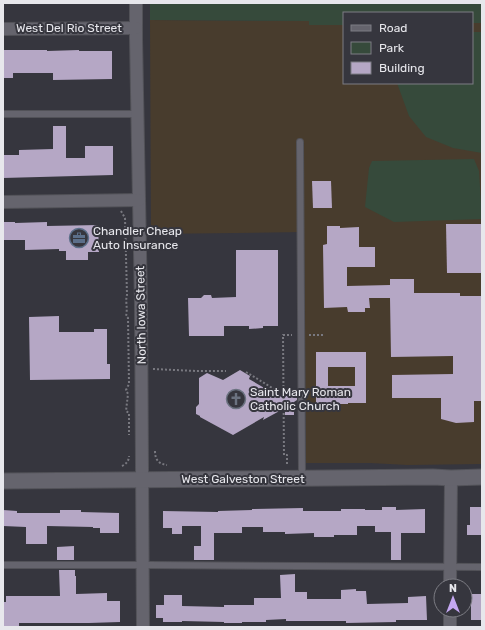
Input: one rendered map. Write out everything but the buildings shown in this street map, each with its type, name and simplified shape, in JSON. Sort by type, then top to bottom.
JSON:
[{"type":"street","name":"North Iowa Street","points":[[136,3],[139,200],[149,368],[142,480],[143,627]]},
{"type":"street","name":"West Del Rio Street","points":[[3,29],[136,28]]},
{"type":"street","points":[[3,202],[139,200]]},
{"type":"street","name":"West Galveston Street","points":[[3,481],[142,480],[302,472],[451,478],[482,477]]},
{"type":"street","points":[[450,578],[451,478]]},
{"type":"lane","points":[[3,114],[137,114]]},
{"type":"lane","points":[[300,142],[302,472]]},
{"type":"lane","points":[[3,565],[482,566]]},
{"type":"path","points":[[118,211],[121,211],[126,218],[128,384],[126,390],[128,394],[126,411],[128,413],[129,435]]},
{"type":"path","points":[[302,472],[287,464],[287,455],[284,455],[283,335],[323,335]]},
{"type":"path","points":[[149,368],[226,371]]},
{"type":"path","points":[[246,372],[274,389],[283,391]]},
{"type":"path","points":[[155,448],[157,461],[168,466]]},
{"type":"path","points":[[122,466],[129,460],[129,450]]},
{"type":"shaded area","points":[[150,20],[309,21],[309,25],[343,25],[343,84],[473,84],[473,23],[482,23],[482,464],[408,465],[370,463],[306,463],[304,232],[151,234]]},
{"type":"green space","points":[[150,3],[482,3],[482,23],[473,23],[473,12],[343,12],[343,25],[309,25],[309,21],[150,20]]},
{"type":"green space","points":[[473,32],[482,32],[482,153],[453,148],[426,137],[409,116],[397,84],[473,84]]},
{"type":"green space","points":[[474,159],[479,171],[482,219],[394,222],[365,207],[369,168],[372,161]]},
{"type":"place","name":"Chandler Cheap Auto Insurance","points":[[79,238]]},
{"type":"place","name":"Saint Mary Roman Catholic Church","points":[[236,399]]}]
